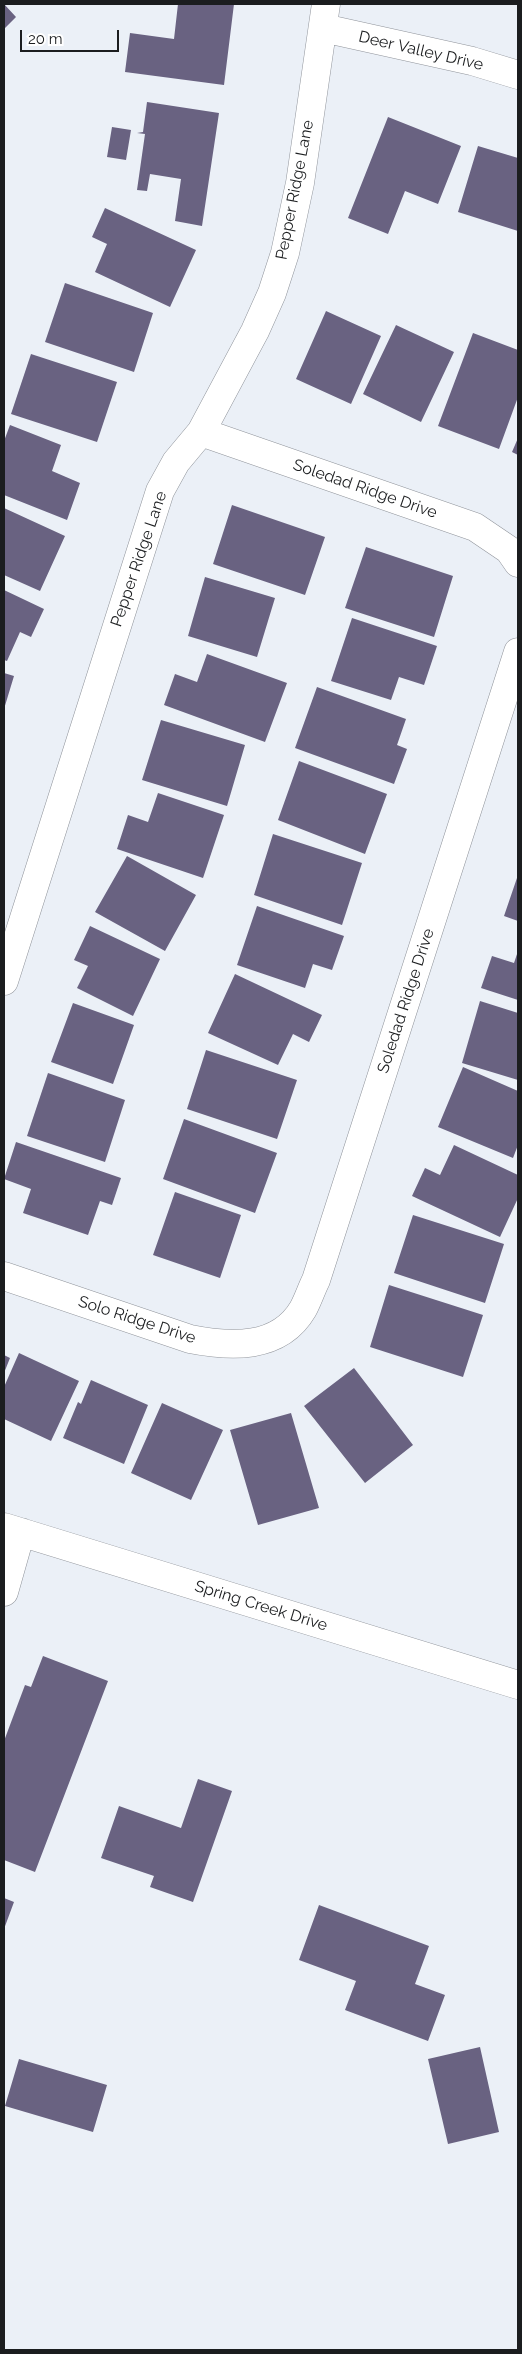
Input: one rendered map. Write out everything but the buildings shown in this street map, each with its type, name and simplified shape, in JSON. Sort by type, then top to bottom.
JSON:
[{"type":"street","name":"Deer Valley Drive","points":[[324,16],[518,75]]},
{"type":"street","name":"Pepper Ridge Lane","points":[[4,981],[160,492],[176,462],[201,432],[255,331],[272,293],[285,253],[300,183],[324,16]]},
{"type":"street","name":"Soledad Ridge Drive","points":[[201,432],[474,527],[493,537],[509,550],[518,563]]},
{"type":"street","name":"Soledad Ridge Drive","points":[[272,1337],[289,1324],[302,1310],[316,1280],[518,652]]},
{"type":"street","name":"Solo Ridge Drive","points":[[4,1276],[190,1339],[220,1345],[247,1345],[272,1337]]},
{"type":"street","points":[[4,1592],[12,1530]]},
{"type":"street","name":"Spring Creek Drive","points":[[12,1530],[518,1685]]}]
